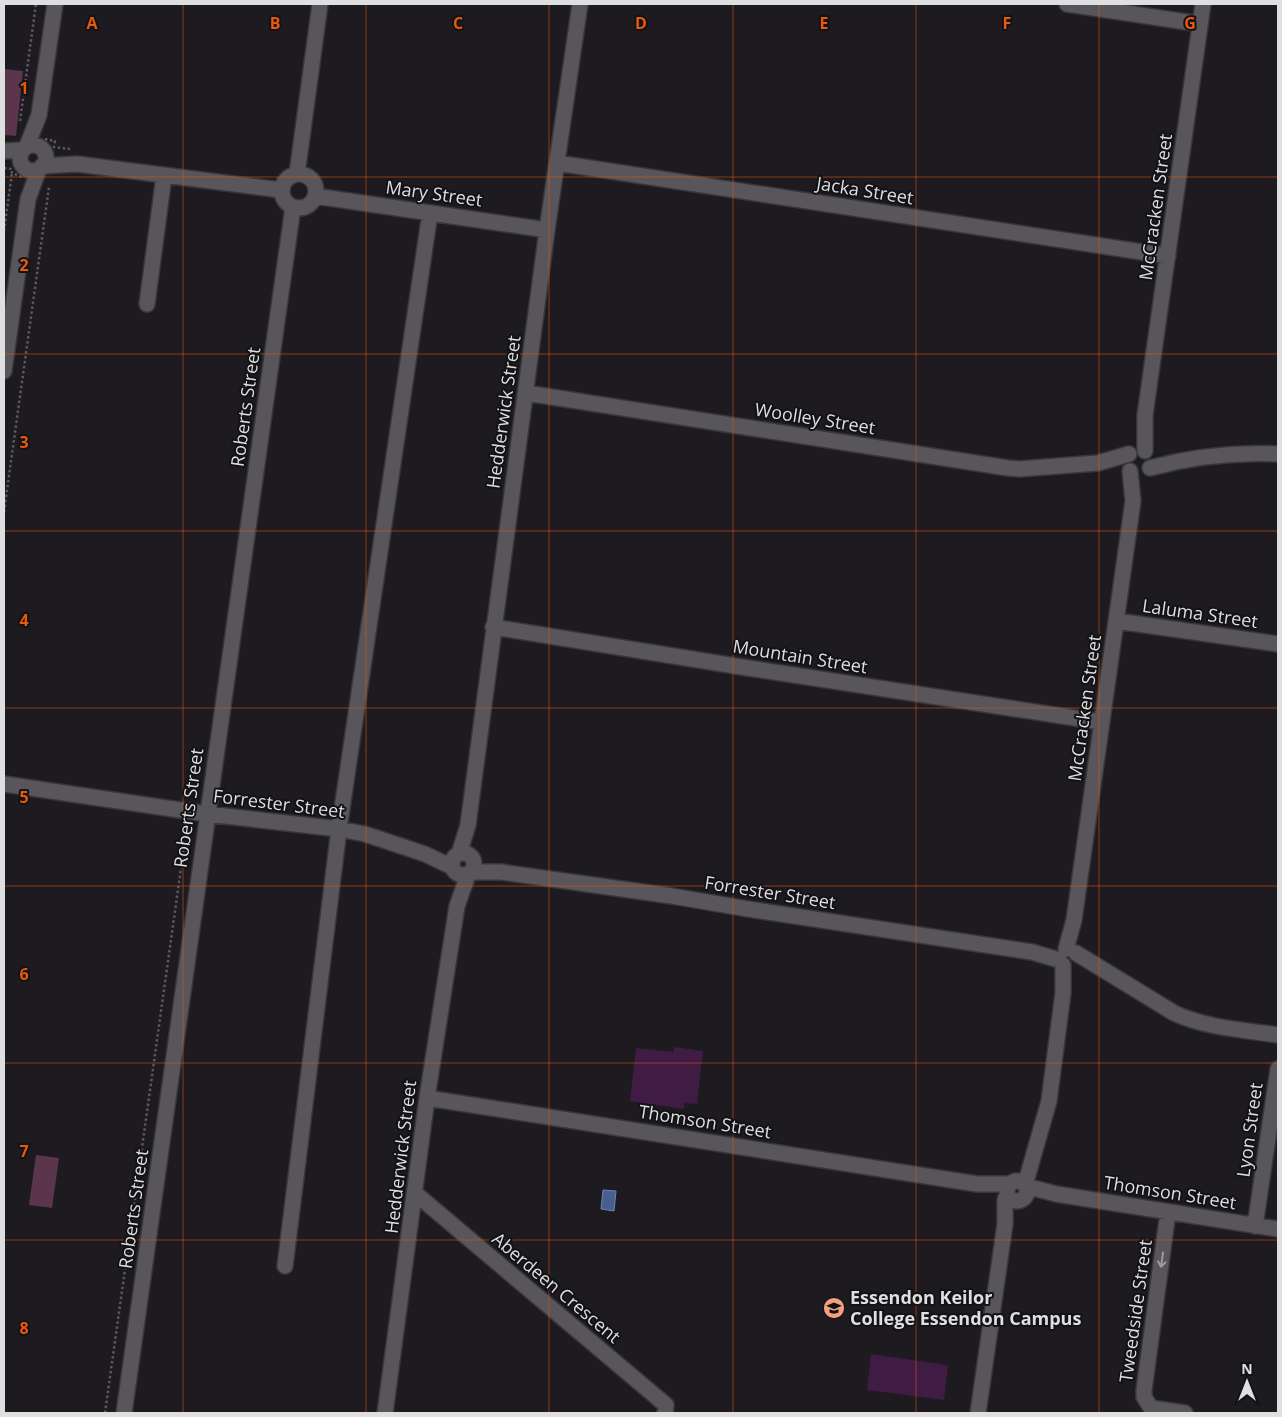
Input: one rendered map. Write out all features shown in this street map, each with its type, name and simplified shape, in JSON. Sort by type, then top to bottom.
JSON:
[{"type":"street","points":[[4,371],[55,4]]},
{"type":"street","points":[[297,174],[320,4]]},
{"type":"street","name":"Hedderwick Street","points":[[385,1413],[416,1194],[427,1098],[458,906],[493,627],[580,4]]},
{"type":"street","points":[[1067,4],[1200,24]]},
{"type":"street","name":"McCracken Street","points":[[978,1413],[1005,1224],[1017,1190],[1036,1148],[1049,1101],[1203,4]]},
{"type":"street","points":[[4,151],[33,161]]},
{"type":"street","points":[[4,157],[78,164],[281,190]]},
{"type":"street","name":"Jacka Street","points":[[557,163],[1168,256]]},
{"type":"street","points":[[297,174],[307,176],[312,180],[315,186],[315,196],[310,205],[304,208],[293,207],[285,202],[281,190],[286,179],[297,174]]},
{"type":"street","points":[[146,304],[164,176]]},
{"type":"street","name":"Mary Street","points":[[315,196],[547,230]]},
{"type":"street","name":"Roberts Street","points":[[124,1413],[293,207]]},
{"type":"street","points":[[285,1266],[339,829],[430,213]]},
{"type":"street","name":"Woolley Street","points":[[526,392],[1019,469],[1250,454],[1278,454]]},
{"type":"street","name":"Laluma Street","points":[[1117,621],[1278,644]]},
{"type":"street","name":"Mountain Street","points":[[493,627],[1102,722]]},
{"type":"street","name":"Forrester Street","points":[[5,785],[207,814],[339,829],[365,834],[425,854],[501,872],[672,896],[1068,958],[1100,968],[1186,1019],[1278,1035]]},
{"type":"street","name":"Lyon Street","points":[[1255,1226],[1278,1068]]},
{"type":"street","name":"Thomson Street","points":[[427,1098],[1017,1190],[1056,1194],[1278,1230]]},
{"type":"street","name":"Aberdeen Crescent","points":[[416,1194],[666,1405],[665,1413]]},
{"type":"street","name":"Tweedside Street","points":[[1168,1212],[1144,1397],[1151,1408],[1185,1413]]},
{"type":"path","points":[[20,124],[36,4]]},
{"type":"path","points":[[4,231],[33,161]]},
{"type":"path","points":[[4,512],[33,161]]},
{"type":"path","points":[[105,1413],[187,825]]},
{"type":"shaded area","points":[[4,69],[23,71],[16,136],[4,135]]},
{"type":"shaded area","points":[[36,1155],[59,1158],[52,1208],[29,1205]]},
{"type":"water","points":[[603,1190],[616,1191],[614,1211],[601,1209]]},
{"type":"building","points":[[674,1047],[703,1051],[697,1104],[684,1103],[684,1109],[630,1101],[636,1048],[674,1052]]},
{"type":"building","points":[[871,1354],[948,1365],[944,1400],[867,1390]]},
{"type":"place","name":"Essendon Keilor College Essendon Campus","points":[[834,1308]]}]
